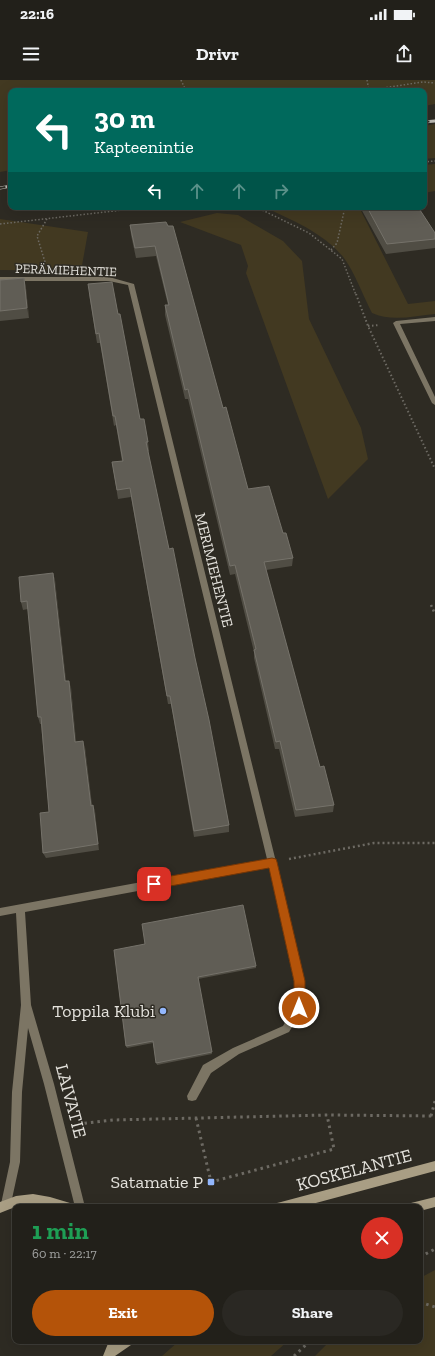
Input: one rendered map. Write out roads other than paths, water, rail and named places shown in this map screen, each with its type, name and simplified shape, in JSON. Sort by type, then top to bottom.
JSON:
[{"type":"main road","name":"KOSKELANTIE","points":[[292,1204],[435,1166]]},
{"type":"main road","points":[[3,1206],[30,1198],[57,1204]]},
{"type":"main road","points":[[423,1205],[435,1202]]},
{"type":"main road","points":[[112,1349],[121,1344]]},
{"type":"street","name":"PERÄMIEHENTIE","points":[[0,279],[109,279],[131,284]]},
{"type":"street","name":"MERIMIEHENTIE","points":[[131,284],[272,862],[299,981],[299,1008],[286,1029],[236,1051],[207,1069],[192,1096]]},
{"type":"street","points":[[435,319],[396,323],[435,403]]},
{"type":"street","points":[[0,912],[272,862]]},
{"type":"street","name":"LAIVATIE","points":[[3,1206],[15,1162],[17,1092],[26,1005],[20,909]]},
{"type":"street","name":"LAIVATIE","points":[[26,1005],[60,1126],[79,1204]]},
{"type":"railway","points":[[427,122],[435,121]]},
{"type":"railway","points":[[0,188],[8,187]]},
{"type":"place","name":"Toppila Klubi","points":[[163,1011]]},
{"type":"place","name":"Satamatie P","points":[[211,1182]]}]
